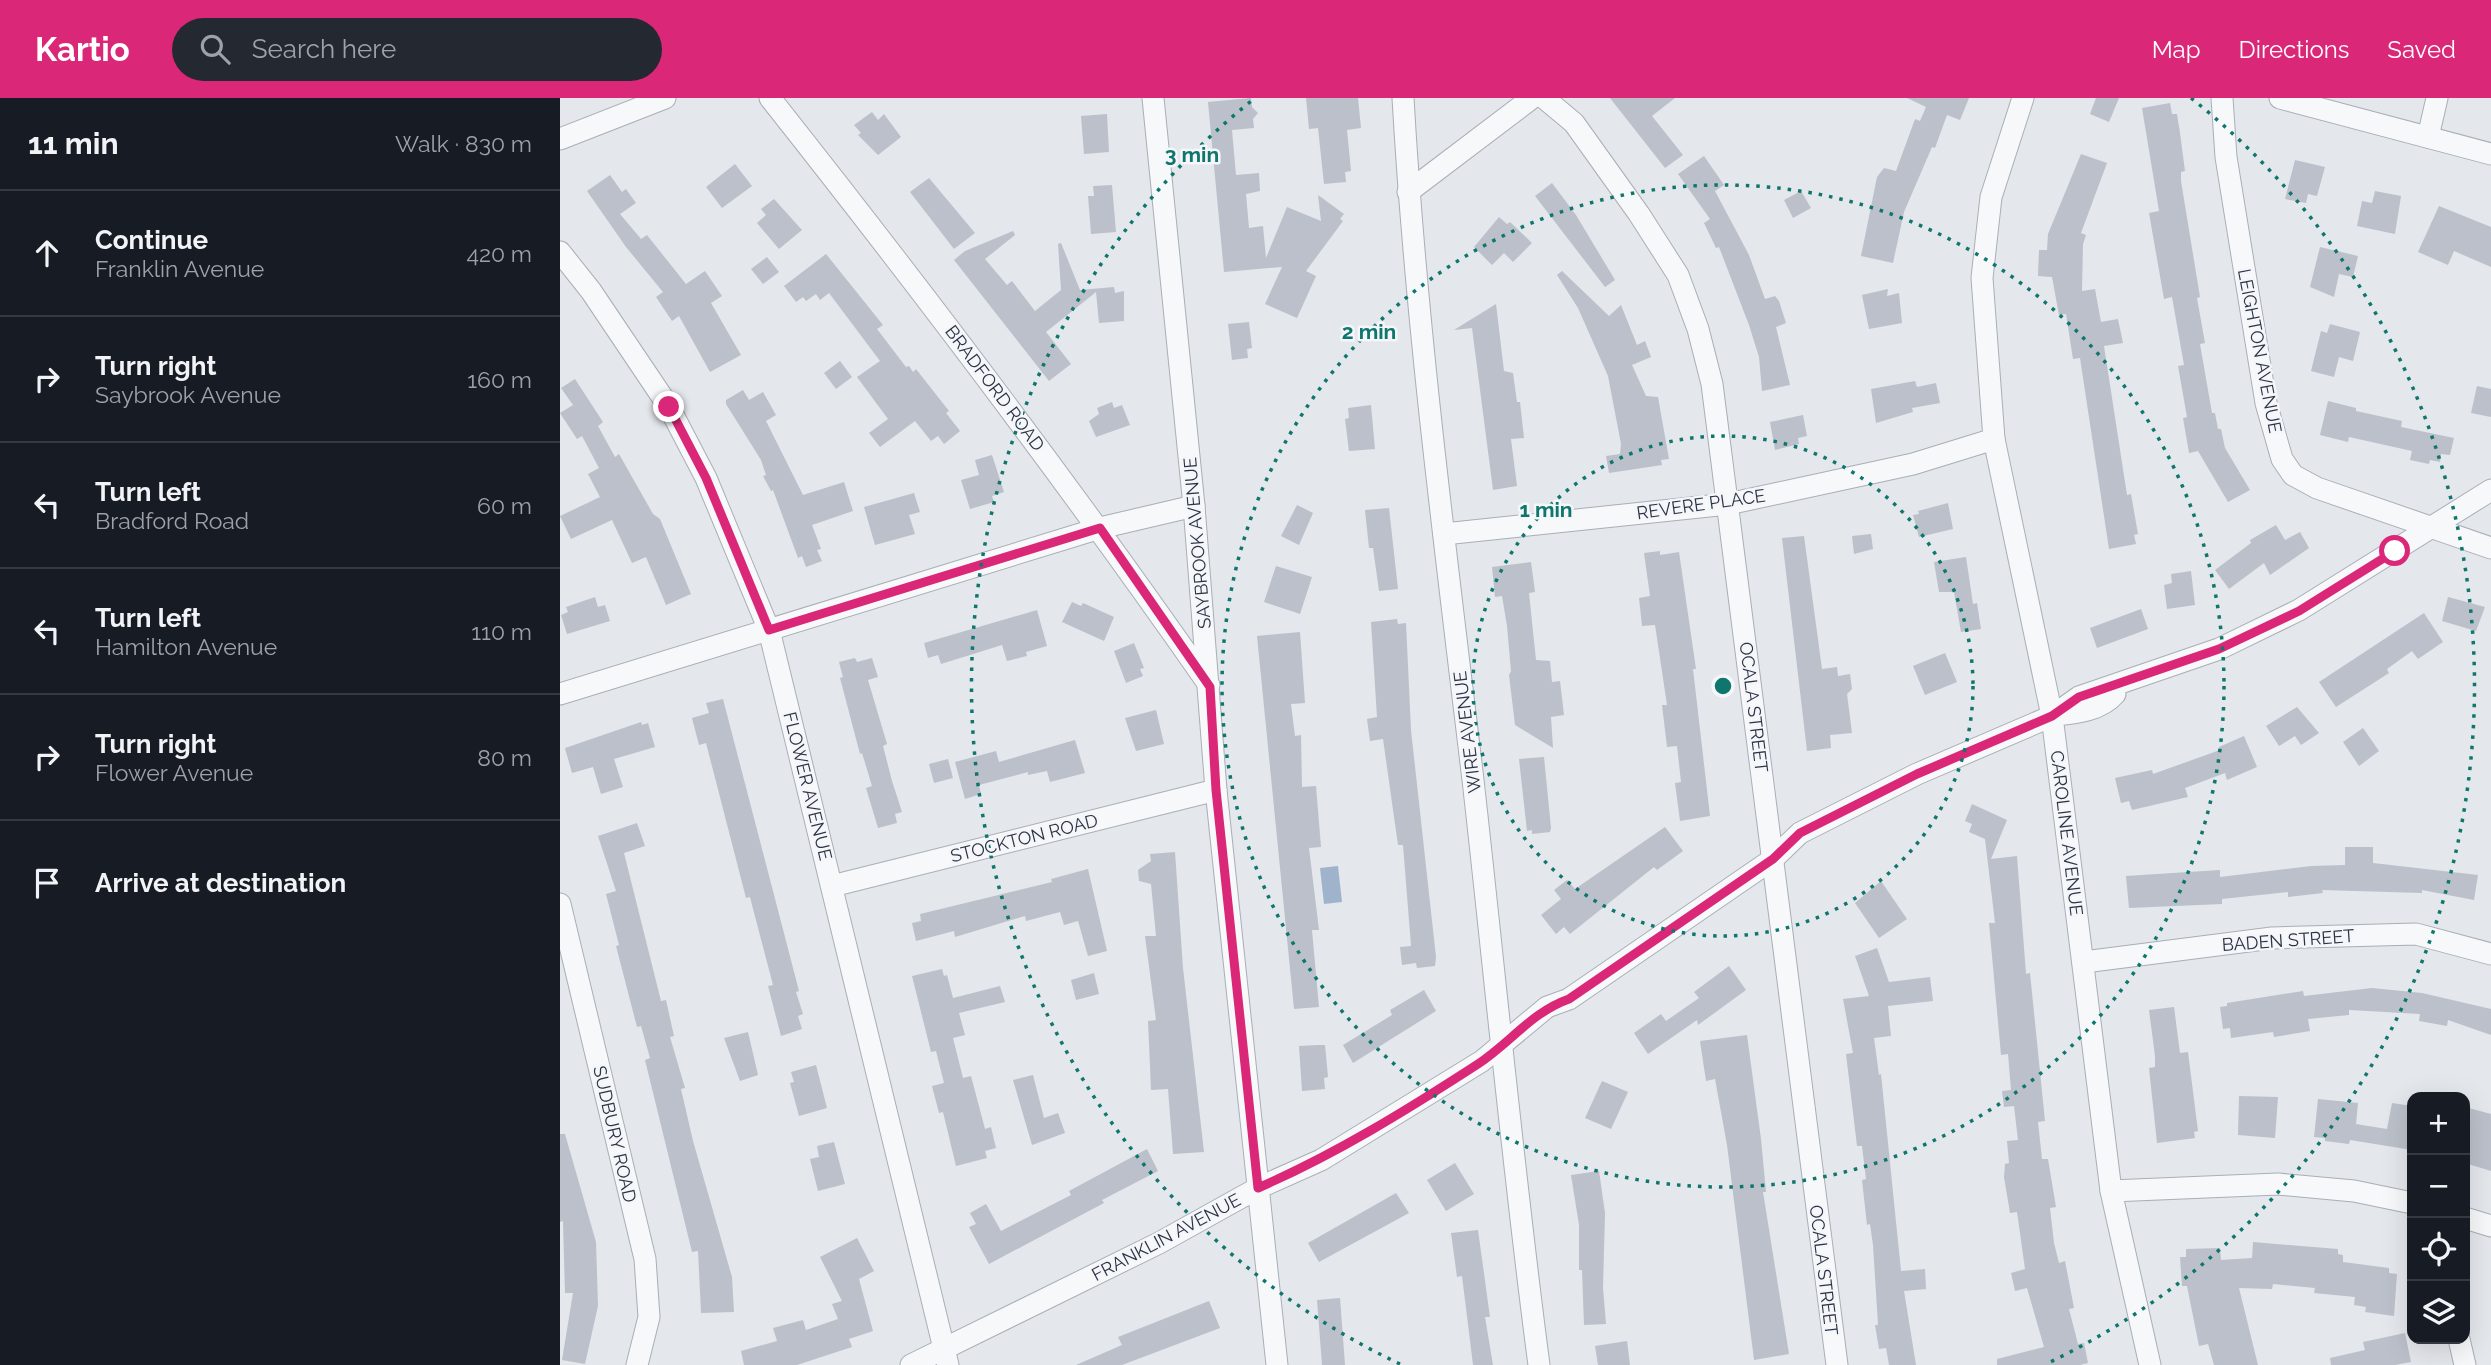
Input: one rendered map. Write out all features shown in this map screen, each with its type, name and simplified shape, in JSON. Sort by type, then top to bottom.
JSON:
[{"type":"street","points":[[560,139],[665,98]]},
{"type":"street","name":"BRADFORD ROAD","points":[[770,98],[921,289],[1100,528],[1210,687]]},
{"type":"street","name":"SAYBROOK AVENUE","points":[[1153,98],[1194,506],[1216,790],[1277,1365]]},
{"type":"street","name":"WIRE AVENUE","points":[[1403,98],[1408,192],[1444,534],[1503,1042],[1522,1238],[1539,1365]]},
{"type":"street","points":[[1408,192],[1532,98]]},
{"type":"street","name":"OCALA STREET","points":[[1544,98],[1574,123],[1639,214],[1678,275],[1698,329],[1712,384],[1837,1365]]},
{"type":"street","name":"CAROLINE AVENUE","points":[[2024,98],[1991,197],[1982,278],[1994,439],[2052,716],[2111,1191],[2150,1365]]},
{"type":"street","name":"LEIGHTON AVENUE","points":[[2222,98],[2226,158],[2266,403],[2282,459],[2293,475],[2317,488],[2491,548]]},
{"type":"street","points":[[2280,98],[2491,154]]},
{"type":"street","points":[[2428,137],[2437,98]]},
{"type":"street","name":"FLOWER AVENUE","points":[[560,252],[591,291],[669,407],[706,478],[769,630],[946,1357]]},
{"type":"street","name":"REVERE PLACE","points":[[1444,534],[1728,504],[1913,464],[1994,439]]},
{"type":"street","name":"FRANKLIN AVENUE","points":[[911,1365],[946,1357],[1258,1188],[1321,1160],[1381,1125],[1482,1061],[1522,1026],[1553,1021],[1569,999],[1773,859],[1800,833],[1917,774],[2052,716],[2084,712],[2109,701],[2129,680],[2219,649],[2299,611],[2491,490]]},
{"type":"street","points":[[560,694],[1100,528],[1194,506]]},
{"type":"street","name":"STOCKTON ROAD","points":[[832,886],[1216,790]]},
{"type":"street","name":"SUDBURY ROAD","points":[[560,904],[645,1259],[649,1317],[637,1365]]},
{"type":"street","name":"BADEN STREET","points":[[2084,962],[2272,938],[2416,934],[2491,954]]},
{"type":"street","points":[[2111,1191],[2278,1184],[2354,1191],[2407,1202]]},
{"type":"street","points":[[2470,1220],[2491,1226]]},
{"type":"street","points":[[2460,1344],[2465,1365]]},
{"type":"water","points":[[1338,866],[1342,902],[1324,904],[1320,868]]},
{"type":"building","points":[[1251,98],[1252,107],[1258,113],[1253,119],[1254,128],[1232,130],[1236,175],[1259,173],[1260,191],[1246,194],[1249,228],[1263,226],[1266,258],[1287,207],[1321,221],[1318,195],[1344,214],[1340,219],[1343,221],[1306,271],[1316,276],[1297,318],[1265,304],[1282,267],[1224,272],[1208,102]]},
{"type":"building","points":[[1306,98],[1358,98],[1361,128],[1347,130],[1351,171],[1345,172],[1346,182],[1324,184],[1318,128],[1309,129]]},
{"type":"building","points":[[1610,98],[1675,98],[1652,116],[1683,155],[1665,168]]},
{"type":"building","points":[[1907,98],[1969,98],[1960,120],[1947,115],[1935,148],[1932,147],[1904,212],[1893,263],[1861,256],[1877,177],[1884,168],[1896,171],[1915,119],[1920,121],[1926,107]]},
{"type":"building","points":[[2096,98],[2119,98],[2109,122],[2090,114]]},
{"type":"building","points":[[2170,103],[2172,114],[2177,114],[2180,133],[2185,171],[2181,172],[2181,181],[2200,297],[2197,298],[2205,343],[2200,344],[2212,413],[2215,413],[2218,429],[2221,429],[2225,448],[2250,490],[2228,502],[2198,451],[2189,453],[2183,418],[2187,417],[2178,366],[2184,365],[2172,297],[2164,299],[2149,213],[2159,211],[2142,108]]},
{"type":"building","points":[[872,112],[878,120],[884,114],[901,137],[878,155],[858,135],[861,133],[854,125]]},
{"type":"building","points":[[1107,114],[1109,152],[1084,154],[1081,116]]},
{"type":"building","points":[[2081,154],[2107,163],[2081,233],[2086,235],[2083,244],[2082,291],[2095,289],[2101,322],[2118,319],[2123,343],[2104,346],[2127,495],[2131,494],[2138,534],[2134,535],[2136,544],[2109,549],[2080,358],[2073,359],[2066,314],[2059,315],[2052,277],[2038,276],[2039,250],[2047,250],[2048,234]]},
{"type":"building","points":[[1704,156],[1724,185],[1715,191],[1749,255],[1765,299],[1775,296],[1779,301],[1786,323],[1776,327],[1790,385],[1762,391],[1759,357],[1719,247],[1716,248],[1704,223],[1710,219],[1678,174]]},
{"type":"building","points":[[2295,160],[2325,167],[2317,196],[2308,194],[2306,203],[2285,199]]},
{"type":"building","points":[[735,164],[752,186],[722,208],[706,187]]},
{"type":"building","points":[[610,175],[622,192],[626,189],[636,203],[620,214],[641,239],[647,235],[686,284],[705,271],[722,296],[711,303],[741,355],[710,372],[679,316],[672,321],[656,297],[663,292],[626,247],[587,191]]},
{"type":"building","points":[[929,178],[975,233],[954,249],[910,192]]},
{"type":"building","points":[[1552,183],[1576,215],[1615,280],[1605,287],[1535,196]]},
{"type":"building","points":[[1112,185],[1116,232],[1091,234],[1088,196],[1094,196],[1093,186]]},
{"type":"building","points":[[1801,191],[1811,208],[1793,218],[1784,200]]},
{"type":"building","points":[[2375,191],[2401,196],[2395,234],[2357,226],[2362,201],[2372,203]]},
{"type":"building","points":[[774,199],[802,230],[779,249],[757,223],[766,215],[761,209]]},
{"type":"building","points":[[2439,206],[2491,227],[2491,267],[2454,251],[2448,265],[2418,252]]},
{"type":"building","points":[[1499,217],[1507,224],[1510,222],[1532,243],[1513,262],[1504,253],[1492,265],[1474,247]]},
{"type":"building","points":[[1013,231],[1015,235],[985,259],[1007,285],[1012,281],[1035,311],[1061,290],[1058,244],[1061,243],[1080,290],[1114,287],[1115,293],[1124,291],[1124,321],[1099,323],[1096,292],[1046,332],[1071,364],[1049,381],[954,260],[965,251]]},
{"type":"building","points":[[2320,247],[2358,256],[2353,277],[2339,274],[2334,297],[2310,287]]},
{"type":"building","points":[[826,254],[883,325],[877,329],[906,367],[909,366],[913,372],[916,369],[949,411],[946,413],[960,431],[944,444],[938,436],[931,441],[915,421],[880,447],[869,433],[888,419],[857,377],[880,361],[829,293],[820,300],[816,294],[806,301],[803,297],[796,302],[784,286]]},
{"type":"building","points":[[767,257],[779,272],[763,284],[751,269]]},
{"type":"building","points":[[1562,271],[1609,316],[1621,305],[1637,345],[1645,341],[1651,357],[1632,365],[1646,396],[1658,397],[1669,459],[1661,460],[1662,465],[1609,473],[1606,456],[1620,454],[1621,444],[1608,376],[1578,308],[1557,275]]},
{"type":"building","points":[[1888,289],[1887,296],[1899,293],[1902,323],[1869,329],[1862,295]]},
{"type":"building","points":[[1496,304],[1504,371],[1513,373],[1524,438],[1511,439],[1517,486],[1493,490],[1472,328],[1454,330]]},
{"type":"building","points":[[1249,322],[1252,348],[1247,349],[1248,358],[1232,360],[1228,324]]},
{"type":"building","points":[[2330,324],[2360,332],[2353,361],[2339,357],[2334,377],[2311,371],[2321,331],[2327,333]]},
{"type":"building","points":[[840,361],[852,377],[836,389],[824,373]]},
{"type":"building","points":[[575,379],[603,422],[598,426],[615,457],[619,454],[653,514],[660,519],[691,594],[666,605],[646,557],[632,563],[612,520],[571,539],[560,516],[600,497],[588,474],[599,468],[582,436],[577,439],[560,413],[573,405],[561,388]]},
{"type":"building","points":[[1915,381],[1917,387],[1936,383],[1940,403],[1912,408],[1913,412],[1876,423],[1871,389]]},
{"type":"building","points":[[2477,386],[2491,389],[2491,417],[2471,413]]},
{"type":"building","points":[[743,390],[749,400],[763,392],[776,415],[766,421],[803,495],[844,482],[853,511],[812,525],[821,549],[817,550],[822,561],[806,567],[802,556],[798,558],[773,490],[771,491],[763,476],[766,475],[761,460],[726,404],[726,400]]},
{"type":"building","points":[[2328,401],[2356,408],[2356,411],[2402,421],[2401,427],[2454,438],[2450,455],[2441,454],[2440,462],[2430,460],[2429,464],[2410,460],[2412,451],[2349,437],[2348,442],[2320,435]]},
{"type":"building","points":[[1112,402],[1114,408],[1122,405],[1130,425],[1096,437],[1089,421],[1099,414],[1097,408]]},
{"type":"building","points":[[1371,405],[1375,449],[1349,451],[1345,419],[1349,418],[1348,408]]},
{"type":"building","points":[[1803,415],[1807,436],[1798,438],[1799,444],[1775,450],[1770,422]]},
{"type":"building","points":[[992,455],[1004,492],[992,496],[994,502],[970,509],[961,480],[979,475],[975,460]]},
{"type":"building","points":[[914,493],[920,512],[909,515],[915,534],[875,545],[864,507]]},
{"type":"building","points":[[1948,503],[1953,529],[1919,537],[1913,515],[1919,514],[1918,511]]},
{"type":"building","points":[[1297,505],[1313,513],[1299,545],[1281,536]]},
{"type":"building","points":[[1389,508],[1398,589],[1379,591],[1373,548],[1369,548],[1365,510]]},
{"type":"building","points":[[2276,525],[2285,540],[2300,532],[2309,548],[2270,575],[2264,563],[2229,589],[2215,570],[2251,543],[2250,540]]},
{"type":"building","points":[[1871,534],[1873,549],[1854,554],[1852,536]]},
{"type":"building","points":[[1804,536],[1822,669],[1837,667],[1838,676],[1850,674],[1852,689],[1847,694],[1852,733],[1830,735],[1831,748],[1807,751],[1782,538]]},
{"type":"building","points":[[1660,551],[1660,555],[1679,552],[1696,669],[1693,669],[1710,816],[1680,821],[1675,783],[1681,782],[1677,746],[1667,747],[1662,705],[1667,705],[1655,625],[1642,626],[1639,598],[1650,596],[1644,553]]},
{"type":"building","points":[[1966,557],[1973,604],[1977,603],[1981,629],[1961,632],[1954,592],[1939,592],[1934,562]]},
{"type":"building","points":[[1531,562],[1535,592],[1529,593],[1536,660],[1550,661],[1552,682],[1560,681],[1564,715],[1551,717],[1553,748],[1515,725],[1507,626],[1502,596],[1495,597],[1492,567]]},
{"type":"building","points":[[1276,566],[1312,577],[1300,614],[1264,602]]},
{"type":"building","points":[[2191,571],[2195,605],[2167,609],[2164,585],[2172,583],[2171,574]]},
{"type":"building","points":[[595,597],[598,607],[605,605],[610,621],[567,634],[561,615],[568,612],[566,607]]},
{"type":"building","points":[[2448,597],[2485,607],[2476,631],[2442,621]]},
{"type":"building","points":[[1072,602],[1081,606],[1083,603],[1114,617],[1104,641],[1062,622]]},
{"type":"building","points":[[2141,609],[2148,629],[2097,648],[2090,628]]},
{"type":"building","points":[[1037,610],[1047,646],[1026,652],[1027,656],[1007,661],[1002,645],[941,664],[938,655],[928,658],[924,643]]},
{"type":"building","points":[[2424,613],[2443,642],[2418,659],[2412,651],[2387,669],[2389,673],[2336,707],[2319,682]]},
{"type":"building","points":[[1397,619],[1398,624],[1406,623],[1411,730],[1436,957],[1435,966],[1417,968],[1416,963],[1402,965],[1400,947],[1411,946],[1403,845],[1398,845],[1383,739],[1370,741],[1367,719],[1377,717],[1371,622]]},
{"type":"building","points":[[1300,632],[1305,703],[1291,704],[1295,736],[1301,735],[1302,787],[1316,786],[1321,847],[1309,848],[1319,930],[1312,930],[1319,1007],[1294,1009],[1257,636]]},
{"type":"building","points":[[1134,643],[1144,668],[1140,669],[1143,676],[1126,683],[1114,651]]},
{"type":"building","points":[[1945,653],[1957,682],[1925,695],[1913,666]]},
{"type":"building","points":[[855,658],[857,662],[872,658],[878,677],[868,680],[887,744],[883,746],[902,812],[895,814],[897,823],[878,828],[866,788],[872,786],[862,753],[860,754],[840,678],[843,677],[839,662]]},
{"type":"building","points":[[723,699],[803,1014],[798,1016],[802,1029],[781,1036],[768,986],[773,985],[750,897],[746,898],[706,743],[699,745],[692,718],[709,713],[706,703]]},
{"type":"building","points":[[2297,707],[2319,733],[2301,745],[2295,736],[2279,746],[2266,726]]},
{"type":"building","points":[[1156,710],[1164,744],[1136,751],[1125,718]]},
{"type":"building","points":[[641,722],[642,725],[648,723],[655,747],[614,759],[623,787],[601,794],[593,767],[572,773],[565,748]]},
{"type":"building","points":[[2363,728],[2379,751],[2359,766],[2343,742]]},
{"type":"building","points":[[2244,736],[2257,767],[2227,780],[2225,773],[2185,788],[2188,797],[2132,810],[2129,801],[2121,803],[2115,778],[2152,770],[2153,774],[2220,750],[2219,747]]},
{"type":"building","points":[[1075,740],[1085,773],[1050,782],[1047,771],[1028,775],[1028,772],[979,785],[981,794],[965,799],[955,762],[996,751],[999,762]]},
{"type":"building","points":[[1544,757],[1551,828],[1550,832],[1532,834],[1532,830],[1527,831],[1519,759]]},
{"type":"building","points":[[948,759],[953,778],[934,783],[929,764]]},
{"type":"building","points":[[1972,804],[2007,820],[1991,859],[2017,856],[2026,974],[2030,973],[2045,1121],[2038,1122],[2042,1159],[2048,1159],[2056,1207],[2050,1208],[2054,1243],[2059,1263],[2065,1261],[2074,1308],[2069,1309],[2078,1344],[2084,1343],[2088,1363],[2080,1365],[1997,1365],[1997,1359],[2044,1347],[2027,1288],[2015,1291],[2011,1273],[2025,1269],[2017,1212],[2010,1213],[2004,1177],[2005,1164],[2009,1163],[2007,1141],[2018,1140],[2014,1106],[2004,1107],[2002,1091],[2011,1090],[2008,1054],[2001,1055],[1989,923],[1995,923],[1985,839],[1969,832],[1972,824],[1965,821]]},
{"type":"building","points":[[637,823],[645,846],[624,853],[661,1001],[666,1000],[674,1036],[670,1037],[685,1088],[681,1089],[693,1141],[732,1277],[734,1312],[701,1313],[698,1251],[692,1252],[645,1060],[650,1058],[641,1026],[637,1027],[616,946],[619,945],[606,894],[616,891],[598,836]]},
{"type":"building","points":[[1665,827],[1683,851],[1657,870],[1654,867],[1570,934],[1564,927],[1556,934],[1541,915],[1561,899],[1554,890],[1567,880],[1575,889]]},
{"type":"building","points":[[2345,847],[2373,847],[2373,863],[2478,875],[2474,900],[2422,890],[2422,893],[2322,890],[2323,893],[2288,897],[2288,892],[2222,899],[2222,904],[2129,908],[2126,876],[2220,870],[2220,877],[2311,866],[2345,865]]},
{"type":"building","points":[[1175,852],[1183,968],[1204,1152],[1173,1154],[1168,1089],[1151,1090],[1148,1021],[1156,1020],[1145,936],[1156,936],[1151,884],[1139,881],[1138,870],[1151,861],[1150,854]]},
{"type":"building","points":[[1088,869],[1107,951],[1088,956],[1078,921],[1064,925],[1060,912],[1026,921],[1025,916],[955,937],[954,931],[916,941],[912,923],[921,921],[920,914],[1052,882],[1051,879]]},
{"type":"building","points":[[1881,881],[1907,919],[1879,938],[1855,903]]},
{"type":"building","points":[[1877,948],[1889,982],[1930,977],[1933,1001],[1888,1006],[1891,1036],[1874,1038],[1879,1075],[1881,1074],[1901,1271],[1925,1269],[1926,1289],[1904,1291],[1916,1365],[1889,1365],[1886,1348],[1879,1349],[1875,1325],[1878,1325],[1873,1245],[1870,1224],[1867,1225],[1862,1180],[1866,1179],[1862,1146],[1857,1146],[1846,1054],[1853,1053],[1843,999],[1869,996],[1855,956]]},
{"type":"building","points":[[1729,966],[1746,990],[1698,1025],[1697,1020],[1648,1054],[1634,1033],[1661,1014],[1666,1021],[1699,998],[1694,992]]},
{"type":"building","points":[[942,969],[944,976],[947,975],[953,998],[1000,986],[1005,1002],[959,1013],[965,1035],[953,1038],[963,1078],[971,1076],[985,1129],[991,1127],[996,1148],[985,1151],[987,1158],[956,1166],[943,1112],[939,1113],[932,1086],[944,1083],[936,1051],[931,1052],[912,976]]},
{"type":"building","points":[[1094,973],[1099,994],[1076,1000],[1071,980]]},
{"type":"building","points":[[2372,988],[2422,993],[2491,1009],[2491,1035],[2448,1020],[2447,1026],[2419,1021],[2420,1014],[2349,1010],[2349,1015],[2308,1019],[2310,1031],[2274,1037],[2273,1032],[2231,1038],[2230,1028],[2223,1029],[2220,1007],[2227,1006],[2227,1003],[2303,991],[2304,996]]},
{"type":"building","points":[[1424,990],[1436,1011],[1353,1063],[1343,1045],[1392,1015],[1390,1010]]},
{"type":"building","points":[[2174,1007],[2180,1053],[2188,1052],[2198,1131],[2194,1132],[2195,1138],[2157,1143],[2149,1068],[2155,1067],[2155,1056],[2149,1010]]},
{"type":"building","points":[[748,1032],[758,1075],[740,1081],[724,1038]]},
{"type":"building","points":[[1747,1035],[1761,1139],[1766,1192],[1763,1192],[1789,1354],[1754,1360],[1727,1145],[1715,1079],[1706,1081],[1700,1041]]},
{"type":"building","points":[[1325,1045],[1328,1077],[1324,1078],[1325,1089],[1302,1091],[1299,1046]]},
{"type":"building","points":[[816,1065],[827,1108],[799,1116],[790,1083],[794,1082],[791,1072]]},
{"type":"building","points":[[1033,1075],[1044,1118],[1058,1113],[1065,1133],[1032,1145],[1013,1080]]},
{"type":"building","points":[[1602,1081],[1628,1092],[1611,1129],[1585,1118]]},
{"type":"building","points":[[2239,1096],[2278,1097],[2275,1138],[2238,1135]]},
{"type":"building","points":[[2318,1099],[2358,1103],[2356,1124],[2387,1129],[2392,1103],[2407,1105],[2407,1149],[2350,1140],[2349,1144],[2325,1141],[2325,1138],[2314,1137]]},
{"type":"building","points":[[2470,1108],[2491,1114],[2491,1171],[2470,1165]]},
{"type":"building","points":[[560,1134],[565,1134],[596,1242],[598,1306],[585,1364],[562,1360],[573,1293],[565,1293],[563,1221],[560,1222]]},
{"type":"building","points":[[834,1142],[845,1184],[818,1191],[810,1159],[819,1157],[817,1146]]},
{"type":"building","points":[[1147,1149],[1158,1171],[989,1264],[969,1227],[976,1224],[970,1213],[986,1204],[1001,1231],[1071,1195],[1069,1191]]},
{"type":"building","points":[[1455,1163],[1474,1194],[1446,1211],[1427,1180]]},
{"type":"building","points":[[1599,1171],[1605,1213],[1603,1288],[1606,1324],[1584,1325],[1582,1270],[1579,1270],[1579,1225],[1571,1175]]},
{"type":"building","points":[[1396,1193],[1409,1213],[1319,1262],[1308,1243]]},
{"type":"building","points":[[1478,1230],[1490,1317],[1485,1317],[1493,1365],[1473,1365],[1462,1276],[1457,1277],[1451,1233]]},
{"type":"building","points":[[857,1238],[874,1271],[859,1279],[873,1331],[849,1339],[852,1347],[797,1365],[744,1365],[741,1351],[777,1341],[773,1328],[803,1320],[806,1330],[838,1319],[832,1304],[842,1301],[820,1257]]},
{"type":"building","points":[[2253,1242],[2338,1249],[2338,1254],[2343,1255],[2343,1262],[2389,1268],[2389,1273],[2397,1274],[2394,1316],[2365,1312],[2366,1307],[2354,1305],[2355,1297],[2314,1293],[2315,1288],[2273,1284],[2272,1289],[2239,1288],[2258,1365],[2214,1365],[2208,1344],[2199,1346],[2187,1286],[2182,1286],[2180,1257],[2186,1257],[2186,1249],[2220,1248],[2221,1260],[2252,1258]]},
{"type":"building","points":[[1340,1298],[1345,1365],[1322,1365],[1317,1300]]},
{"type":"building","points":[[1209,1301],[1220,1328],[1122,1365],[1076,1365],[1122,1345],[1118,1337]]},
{"type":"building","points":[[2405,1333],[2411,1362],[2395,1365],[2331,1365],[2330,1358],[2365,1350],[2363,1342]]},
{"type":"building","points":[[1627,1341],[1630,1365],[1598,1365],[1595,1346]]},
{"type":"route","points":[[669,407],[706,478],[769,630],[1100,528],[1210,687],[1216,790],[1258,1188],[1321,1160],[1482,1061],[1533,1017],[1547,1007],[1569,999],[1724,893],[1773,859],[1800,833],[1917,774],[2052,716],[2079,697],[2219,649],[2299,611],[2395,551]]}]
